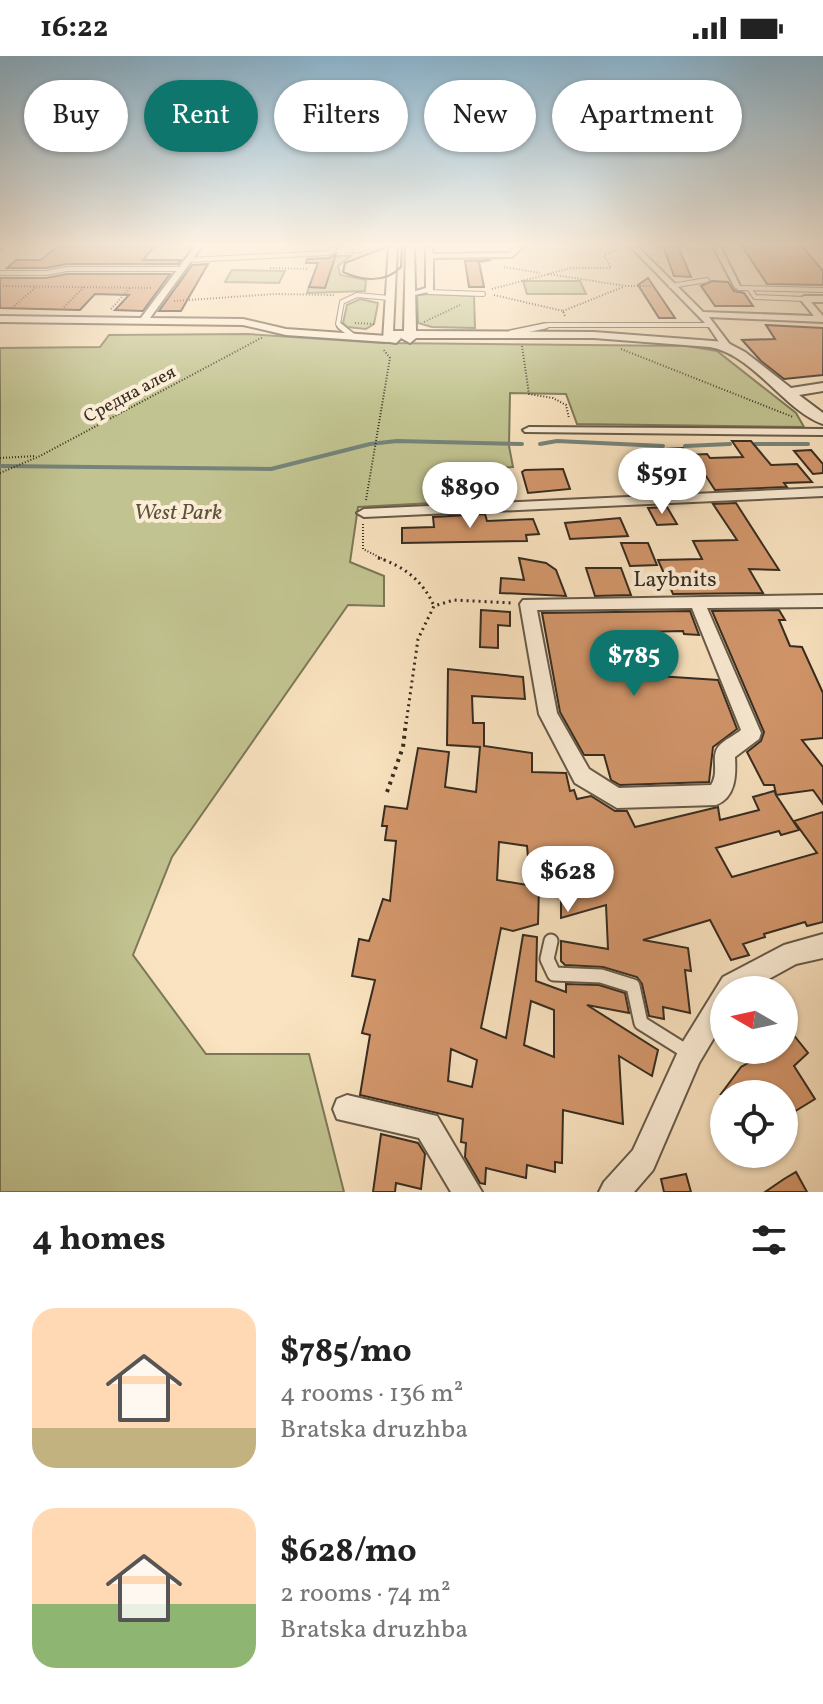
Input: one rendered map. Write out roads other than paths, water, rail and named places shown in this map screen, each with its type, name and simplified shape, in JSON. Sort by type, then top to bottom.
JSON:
[{"type":"street","points":[[144,320],[159,299]]},
{"type":"street","points":[[387,336],[389,299]]},
{"type":"street","points":[[410,299],[412,333]]},
{"type":"street","points":[[684,299],[712,325],[726,346]]},
{"type":"street","points":[[804,299],[822,319]]},
{"type":"street","points":[[700,314],[822,319]]},
{"type":"street","points":[[0,319],[243,322],[286,332],[354,337],[412,333],[645,336],[726,346],[823,420]]},
{"type":"street","points":[[412,333],[522,340],[672,340]]},
{"type":"street","points":[[786,393],[823,387]]},
{"type":"street","points":[[529,430],[823,432]]},
{"type":"street","points":[[364,513],[823,492]]},
{"type":"street","name":"Laybnits","points":[[697,602],[752,733],[725,753],[727,779],[716,795],[617,798],[582,776],[548,714],[528,604],[697,602],[823,601]]},
{"type":"street","points":[[750,976],[792,953],[823,946]]},
{"type":"street","points":[[614,1192],[643,1160],[690,1054],[710,1021]]},
{"type":"street","points":[[347,1109],[427,1126],[467,1192]]},
{"type":"lane","points":[[346,299],[342,302],[338,324],[354,337]]},
{"type":"lane","points":[[506,334],[549,325],[712,325]]},
{"type":"lane","points":[[551,941],[547,959],[554,974],[601,976],[633,986],[641,1023],[690,1054]]},
{"type":"waterway","points":[[0,466],[271,469],[370,444],[397,441],[522,444]]},
{"type":"waterway","points":[[540,444],[557,441],[663,446]]},
{"type":"waterway","points":[[685,446],[730,444]]},
{"type":"waterway","points":[[755,444],[808,444]]},
{"type":"park label","name":"West Park","points":[[178,513]]}]
